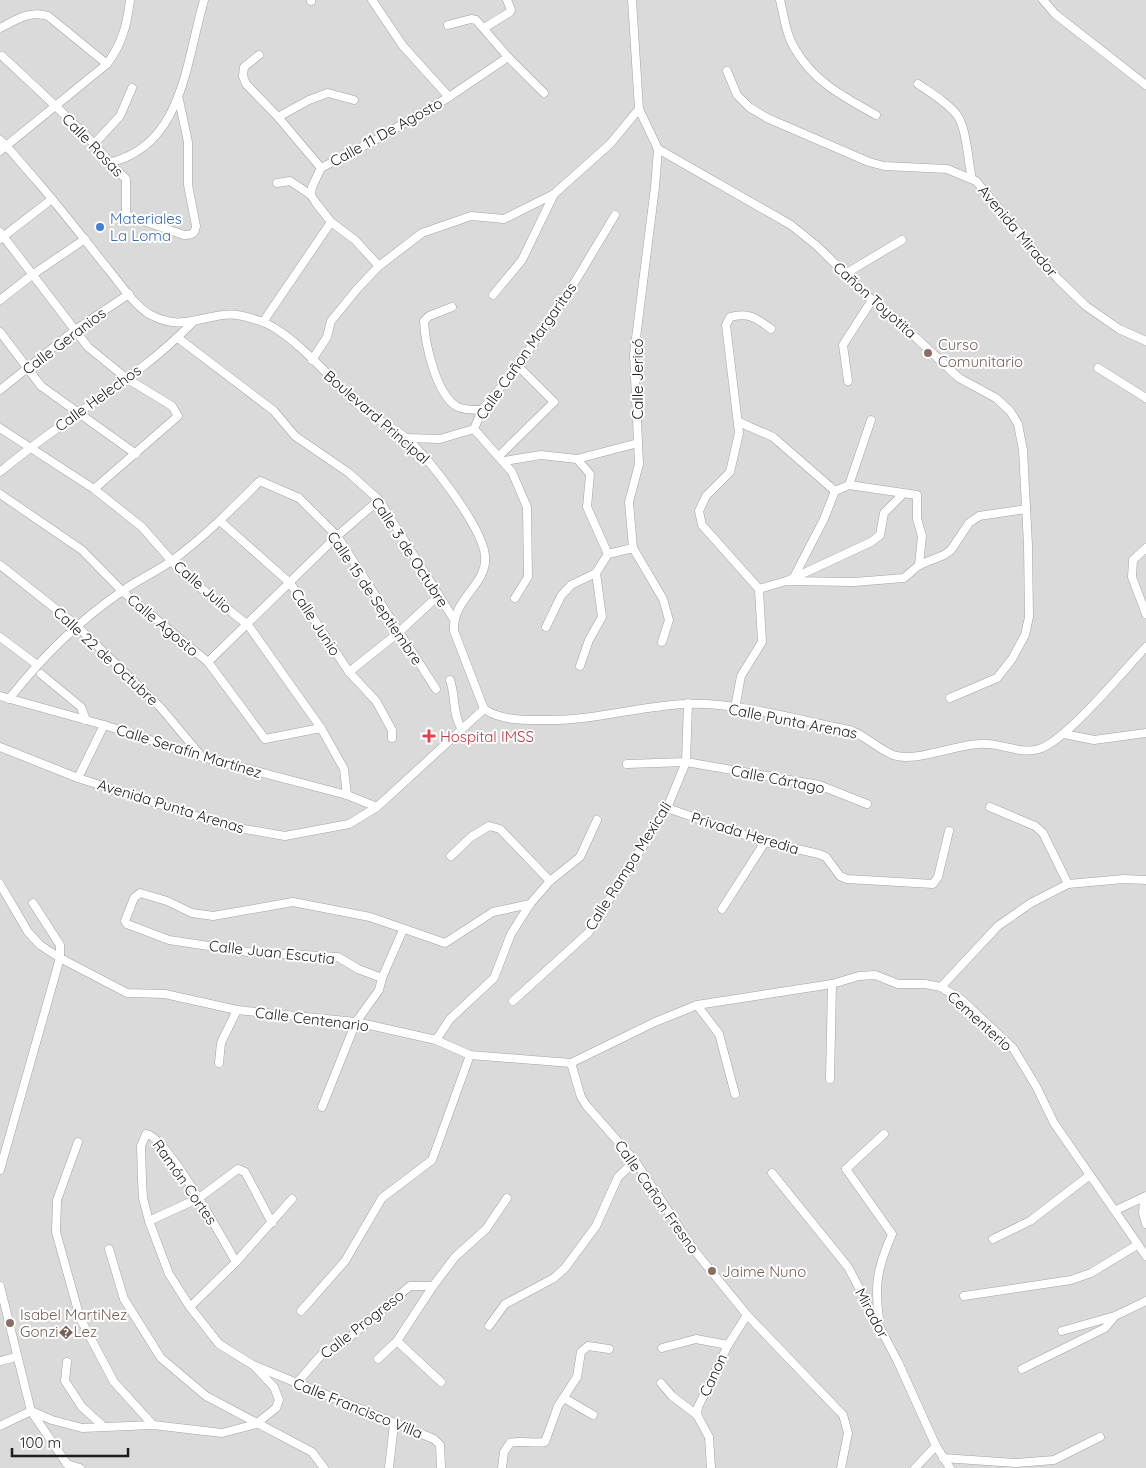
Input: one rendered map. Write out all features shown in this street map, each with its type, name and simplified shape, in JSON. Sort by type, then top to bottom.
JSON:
[{"type":"street","points":[[2,146],[56,106],[107,64],[119,48],[127,23],[130,0]]},
{"type":"street","points":[[107,162],[124,159],[145,146],[178,100],[204,0]]},
{"type":"street","points":[[372,0],[403,46],[449,96]]},
{"type":"street","points":[[484,28],[510,12],[507,0]]},
{"type":"street","points":[[632,0],[639,109],[658,149]]},
{"type":"street","points":[[780,0],[794,49],[834,92],[876,115]]},
{"type":"street","points":[[1043,0],[1055,14],[1146,86]]},
{"type":"street","points":[[0,28],[30,14],[38,13],[48,16],[107,64]]},
{"type":"street","points":[[448,25],[471,19],[476,20],[508,57],[544,93]]},
{"type":"street","points":[[258,55],[244,67],[243,76],[246,84],[278,117],[321,168]]},
{"type":"street","name":"Calle Rosas","points":[[2,56],[56,106],[94,144],[107,162],[126,179],[126,215],[184,235],[195,232],[196,226],[188,185],[188,142],[178,100]]},
{"type":"street","name":"Calle 11 De Agosto","points":[[312,195],[312,187],[321,168],[379,138],[449,96],[508,57]]},
{"type":"street","name":"Avenida Mirador","points":[[727,71],[737,95],[749,107],[776,122],[869,162],[884,166],[947,169],[972,179],[1058,279],[1086,306],[1119,329],[1146,341]]},
{"type":"street","points":[[918,84],[950,107],[958,117],[963,128],[972,179]]},
{"type":"street","points":[[94,144],[120,116],[132,88]]},
{"type":"street","points":[[278,117],[309,100],[328,94],[354,100]]},
{"type":"street","points":[[312,360],[327,336],[331,321],[379,266],[422,233],[471,216],[504,219],[554,194],[610,144],[639,109]]},
{"type":"street","name":"Boulevard Principal","points":[[2,146],[52,199],[129,294],[148,313],[170,323],[193,322],[223,315],[240,315],[263,322],[286,336],[358,404],[406,438],[433,464],[478,535],[486,557],[479,580],[460,604],[453,618]]},
{"type":"street","name":"Cañon Toyotita","points":[[658,149],[792,225],[959,378],[996,398],[1010,412],[1018,424],[1023,450],[1030,617],[1025,635],[1012,659],[997,678],[985,685],[961,692],[950,698]]},
{"type":"street","name":"Calle Jericó","points":[[633,548],[629,502],[640,464],[634,354],[656,187],[658,149]]},
{"type":"street","points":[[278,183],[290,181],[312,195],[331,222],[355,240],[379,266]]},
{"type":"street","points":[[493,295],[522,260],[554,194]]},
{"type":"street","points":[[52,199],[1,236],[88,347],[126,378],[172,406],[178,416],[94,489]]},
{"type":"street","name":"Calle Cañon Margaritas","points":[[406,438],[440,439],[474,429],[482,410],[518,366],[573,285],[615,215]]},
{"type":"street","points":[[263,322],[331,222]]},
{"type":"street","points":[[0,300],[32,275],[85,239]]},
{"type":"street","points":[[845,274],[902,240]]},
{"type":"street","name":"Calle Geranios","points":[[0,390],[75,330],[129,294]]},
{"type":"street","points":[[848,381],[843,345],[872,300]]},
{"type":"street","points":[[452,307],[429,316],[424,321],[438,382],[446,398],[457,408],[482,410]]},
{"type":"street","points":[[736,708],[742,676],[762,642],[759,589],[702,526],[698,511],[706,496],[730,472],[739,433],[726,324],[730,317],[742,314],[756,317],[771,329]]},
{"type":"street","name":"Calle Helechos","points":[[0,472],[29,447],[80,414],[178,338],[193,322]]},
{"type":"street","points":[[0,332],[41,386],[136,454]]},
{"type":"street","name":"Calle 3 de Octubre","points":[[178,338],[274,411],[294,436],[349,473],[379,500],[453,618]]},
{"type":"street","points":[[502,459],[554,402],[518,366]]},
{"type":"street","points":[[1098,368],[1146,398]]},
{"type":"street","points":[[849,485],[871,420]]},
{"type":"street","points":[[739,422],[774,437],[835,491]]},
{"type":"street","name":"Calle Julio","points":[[0,428],[94,489],[142,527],[183,574],[248,625],[321,728],[344,769],[347,795]]},
{"type":"street","points":[[474,429],[512,472],[527,507],[528,577],[515,598]]},
{"type":"street","points":[[502,459],[541,455],[577,459],[638,443]]},
{"type":"street","points":[[577,459],[590,474],[587,507],[608,554]]},
{"type":"street","name":"Calle 15 de Septiembre","points":[[220,521],[260,481],[299,498],[337,536],[436,689]]},
{"type":"street","points":[[790,579],[824,519],[835,491],[849,485],[917,495],[917,520],[922,536],[919,565]]},
{"type":"street","name":"Calle Agosto","points":[[0,494],[82,550],[122,591],[208,662],[265,738],[321,728]]},
{"type":"street","points":[[759,589],[790,579],[871,542],[880,535],[884,513],[903,494]]},
{"type":"street","points":[[208,662],[337,536],[379,500]]},
{"type":"street","points":[[790,579],[854,582],[904,578],[919,565],[944,555],[951,550],[968,523],[979,516],[1026,509]]},
{"type":"street","points":[[9,699],[36,664],[76,625],[122,591],[172,560],[220,521]]},
{"type":"street","name":"Calle Junio","points":[[220,521],[290,583],[349,672],[376,701],[392,730],[392,738]]},
{"type":"street","points":[[546,628],[561,596],[571,585],[596,573],[608,554],[633,548],[663,599],[669,620],[662,642]]},
{"type":"street","points":[[1146,548],[1133,560],[1132,577],[1146,614]]},
{"type":"street","name":"Calle 22 de Octubre","points":[[0,565],[76,625],[161,708],[202,757]]},
{"type":"street","points":[[580,666],[589,640],[602,617],[596,573]]},
{"type":"street","points":[[349,672],[398,633],[438,596]]},
{"type":"street","points":[[453,618],[454,631],[484,708]]},
{"type":"street","points":[[0,637],[36,664]]},
{"type":"street","name":"Calle Punta Arenas","points":[[484,708],[497,716],[525,720],[564,720],[638,708],[688,704],[736,708],[850,730],[863,734],[892,754],[904,757],[978,744],[996,744],[1026,751],[1040,749],[1064,734],[1146,647]]},
{"type":"street","points":[[41,674],[80,707],[86,720]]},
{"type":"street","points":[[450,680],[454,691],[455,716],[461,728]]},
{"type":"street","name":"Calle Serafín Martínez","points":[[0,696],[104,725],[202,757],[347,795],[378,807]]},
{"type":"street","name":"Calle Rampa Mexicali","points":[[513,1001],[588,933],[666,808],[686,762],[688,704]]},
{"type":"street","name":"Avenida Punta Arenas","points":[[0,747],[78,778],[227,826],[285,836],[348,824],[378,807],[484,708]]},
{"type":"street","points":[[78,778],[104,725]]},
{"type":"street","points":[[1064,734],[1094,740],[1146,733]]},
{"type":"street","name":"Calle Cártago","points":[[627,764],[686,762],[820,785],[867,804]]},
{"type":"street","points":[[990,807],[1035,826],[1043,833],[1068,884]]},
{"type":"street","name":"Privada Heredia","points":[[666,808],[765,842],[826,857],[840,876],[847,879],[933,884],[938,877],[944,843],[949,831]]},
{"type":"street","points":[[436,1040],[450,1019],[494,978],[511,934],[530,904],[550,881],[580,857],[597,820]]},
{"type":"street","points":[[451,856],[471,837],[489,826],[500,829],[550,881]]},
{"type":"street","points":[[722,909],[765,842]]},
{"type":"street","points":[[941,986],[998,926],[1031,902],[1068,884],[1146,880]]},
{"type":"street","name":"Calle Centenario","points":[[0,884],[28,932],[60,958],[127,993],[165,994],[237,1010],[356,1022],[436,1040],[470,1055],[571,1063]]},
{"type":"street","name":"Calle Juan Escutia","points":[[382,978],[358,969],[338,957],[248,952],[169,940],[127,924],[125,921],[134,898],[140,893],[202,915],[213,916],[293,902],[370,918],[445,943],[492,912],[530,904]]},
{"type":"street","points":[[0,1170],[60,958],[60,945],[33,903]]},
{"type":"street","points":[[322,1107],[356,1022],[379,990],[382,978],[403,930]]},
{"type":"street","name":"Cementerio","points":[[571,1063],[655,1022],[697,1005],[832,984],[859,976],[875,975],[898,984],[941,986],[962,1000],[1013,1048],[1036,1086],[1054,1123],[1146,1256]]},
{"type":"street","points":[[830,1079],[832,984]]},
{"type":"street","points":[[697,1005],[719,1034],[735,1094]]},
{"type":"street","points":[[218,1063],[221,1043],[237,1010]]},
{"type":"street","points":[[301,1310],[345,1261],[382,1198],[432,1160],[470,1055]]},
{"type":"street","name":"Calle Cañon Fresno","points":[[571,1063],[586,1105],[635,1161],[694,1250],[747,1315],[842,1415],[848,1433],[841,1468]]},
{"type":"street","name":"Ramón Cortes","points":[[236,1262],[199,1198],[157,1139],[146,1134],[140,1146],[143,1198],[149,1221],[169,1274],[190,1307],[219,1344],[253,1365]]},
{"type":"street","points":[[881,1328],[876,1297],[879,1265],[892,1234],[846,1169],[884,1134]]},
{"type":"street","points":[[78,1142],[57,1200],[56,1232],[80,1318],[114,1382],[153,1425]]},
{"type":"street","points":[[489,1326],[505,1304],[554,1278],[565,1268],[596,1226],[618,1177],[635,1161]]},
{"type":"street","points":[[149,1221],[199,1198],[238,1169],[242,1169],[272,1223]]},
{"type":"street","name":"Mirador","points":[[772,1173],[848,1267],[881,1328],[936,1446],[950,1468]]},
{"type":"street","points":[[993,1239],[1030,1221],[1090,1175]]},
{"type":"street","points":[[1116,1210],[1145,1197]]},
{"type":"street","points":[[1145,1197],[1143,1213],[1146,1224]]},
{"type":"street","points":[[433,1286],[455,1257],[486,1229],[507,1198]]},
{"type":"street","points":[[190,1307],[236,1262],[292,1199]]},
{"type":"street","points":[[964,1296],[1071,1280],[1091,1273],[1137,1245]]},
{"type":"street","points":[[109,1249],[124,1299],[161,1358],[206,1396],[312,1452],[324,1468]]},
{"type":"street","points":[[0,1286],[16,1357],[31,1411],[66,1466],[80,1468]]},
{"type":"street","name":"Calle Progreso","points":[[296,1384],[323,1353],[345,1341],[410,1286],[433,1286]]},
{"type":"street","name":"Calle Progreso","points":[[378,1359],[397,1341],[433,1286]]},
{"type":"street","points":[[1062,1331],[1116,1316],[1146,1301]]},
{"type":"street","name":"Canon","points":[[711,1468],[709,1437],[697,1415],[698,1407],[728,1345],[747,1315]]},
{"type":"street","points":[[1022,1369],[1104,1328],[1116,1316]]},
{"type":"street","points":[[662,1348],[696,1339],[728,1345]]},
{"type":"street","points":[[397,1341],[440,1382]]},
{"type":"street","points":[[502,1468],[504,1452],[510,1443],[520,1441],[545,1442],[558,1406],[577,1377],[581,1352],[588,1346],[609,1349]]},
{"type":"street","points":[[0,1361],[16,1357]]},
{"type":"street","points":[[67,1362],[65,1380],[82,1407],[103,1426]]},
{"type":"street","points":[[0,1426],[31,1411],[52,1420],[82,1428],[153,1425],[222,1432],[256,1424],[276,1408],[279,1400],[274,1387],[253,1365]]},
{"type":"street","name":"Calle Francisco Villa","points":[[253,1365],[434,1439],[440,1445],[442,1452],[441,1468]]},
{"type":"street","points":[[661,1383],[672,1396],[697,1415]]},
{"type":"street","points":[[564,1398],[593,1415]]},
{"type":"street","points":[[389,1468],[394,1424]]},
{"type":"street","points":[[943,1458],[1015,1463],[1054,1460],[1100,1437]]},
{"type":"street","points":[[915,1468],[936,1446]]},
{"type":"shaded area","points":[[0,0],[1146,0],[1146,1468],[0,1468]]},
{"type":"place","name":"Materiales La Loma","points":[[100,227]]},
{"type":"place","name":"Curso Comunitario","points":[[928,353]]},
{"type":"place","name":"Hospital IMSS","points":[[429,736]]},
{"type":"place","name":"Jaime Nuno","points":[[712,1271]]},
{"type":"place","name":"Isabel MartiNez Gonzi�Lez","points":[[10,1323]]}]
